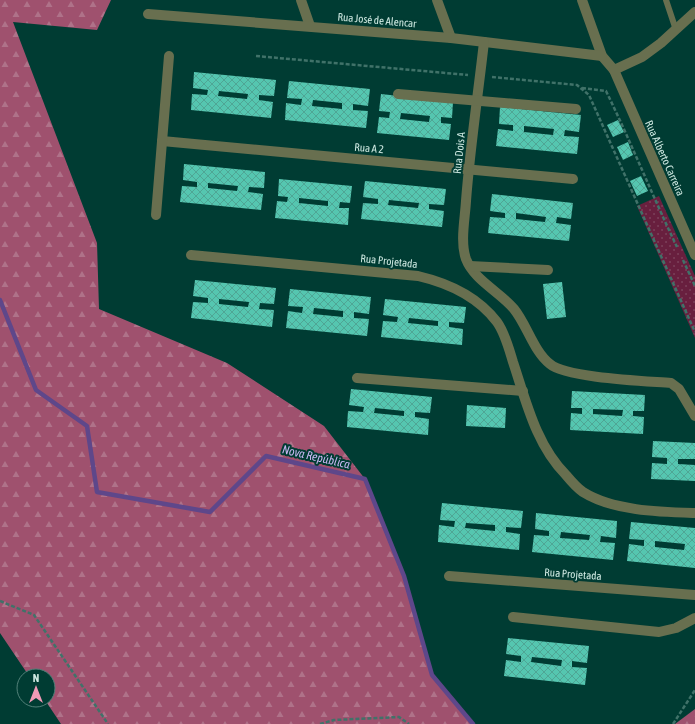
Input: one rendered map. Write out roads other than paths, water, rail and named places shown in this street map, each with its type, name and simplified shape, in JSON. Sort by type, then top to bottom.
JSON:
[{"type":"street","points":[[301,0],[310,26]]},
{"type":"street","points":[[438,0],[451,38]]},
{"type":"street","points":[[582,0],[602,56]]},
{"type":"street","points":[[614,70],[642,57],[676,30],[695,12]]},
{"type":"street","name":"Rua José de Alencar","points":[[148,14],[451,38],[602,56]]},
{"type":"street","name":"Rua Dois A","points":[[470,266],[466,257],[464,229],[469,169],[484,42]]},
{"type":"street","points":[[156,215],[170,56]]},
{"type":"street","name":"Rua Alberto Carreira","points":[[602,56],[614,70],[695,255]]},
{"type":"street","points":[[398,94],[576,109]]},
{"type":"street","name":"Rua A 2","points":[[162,141],[573,179]]},
{"type":"street","name":"Rua Projetada","points":[[191,255],[418,276],[438,281],[456,289],[484,308],[498,324],[544,448],[556,466],[583,492],[613,505],[659,512],[695,513]]},
{"type":"street","points":[[470,266],[548,270]]},
{"type":"street","points":[[470,266],[516,311],[542,356],[550,364],[562,371],[579,374],[671,383],[679,389],[690,410],[695,416]]},
{"type":"street","points":[[357,378],[523,391]]},
{"type":"street","name":"Rua Projetada","points":[[449,576],[695,595]]},
{"type":"street","points":[[513,617],[659,632],[676,628],[695,618]]},
{"type":"lane","points":[[666,0],[676,30]]},
{"type":"waterway","name":"Nova República","points":[[0,300],[36,390],[87,426],[97,492],[210,512],[266,456],[365,479],[404,576],[432,675],[473,724]]}]
